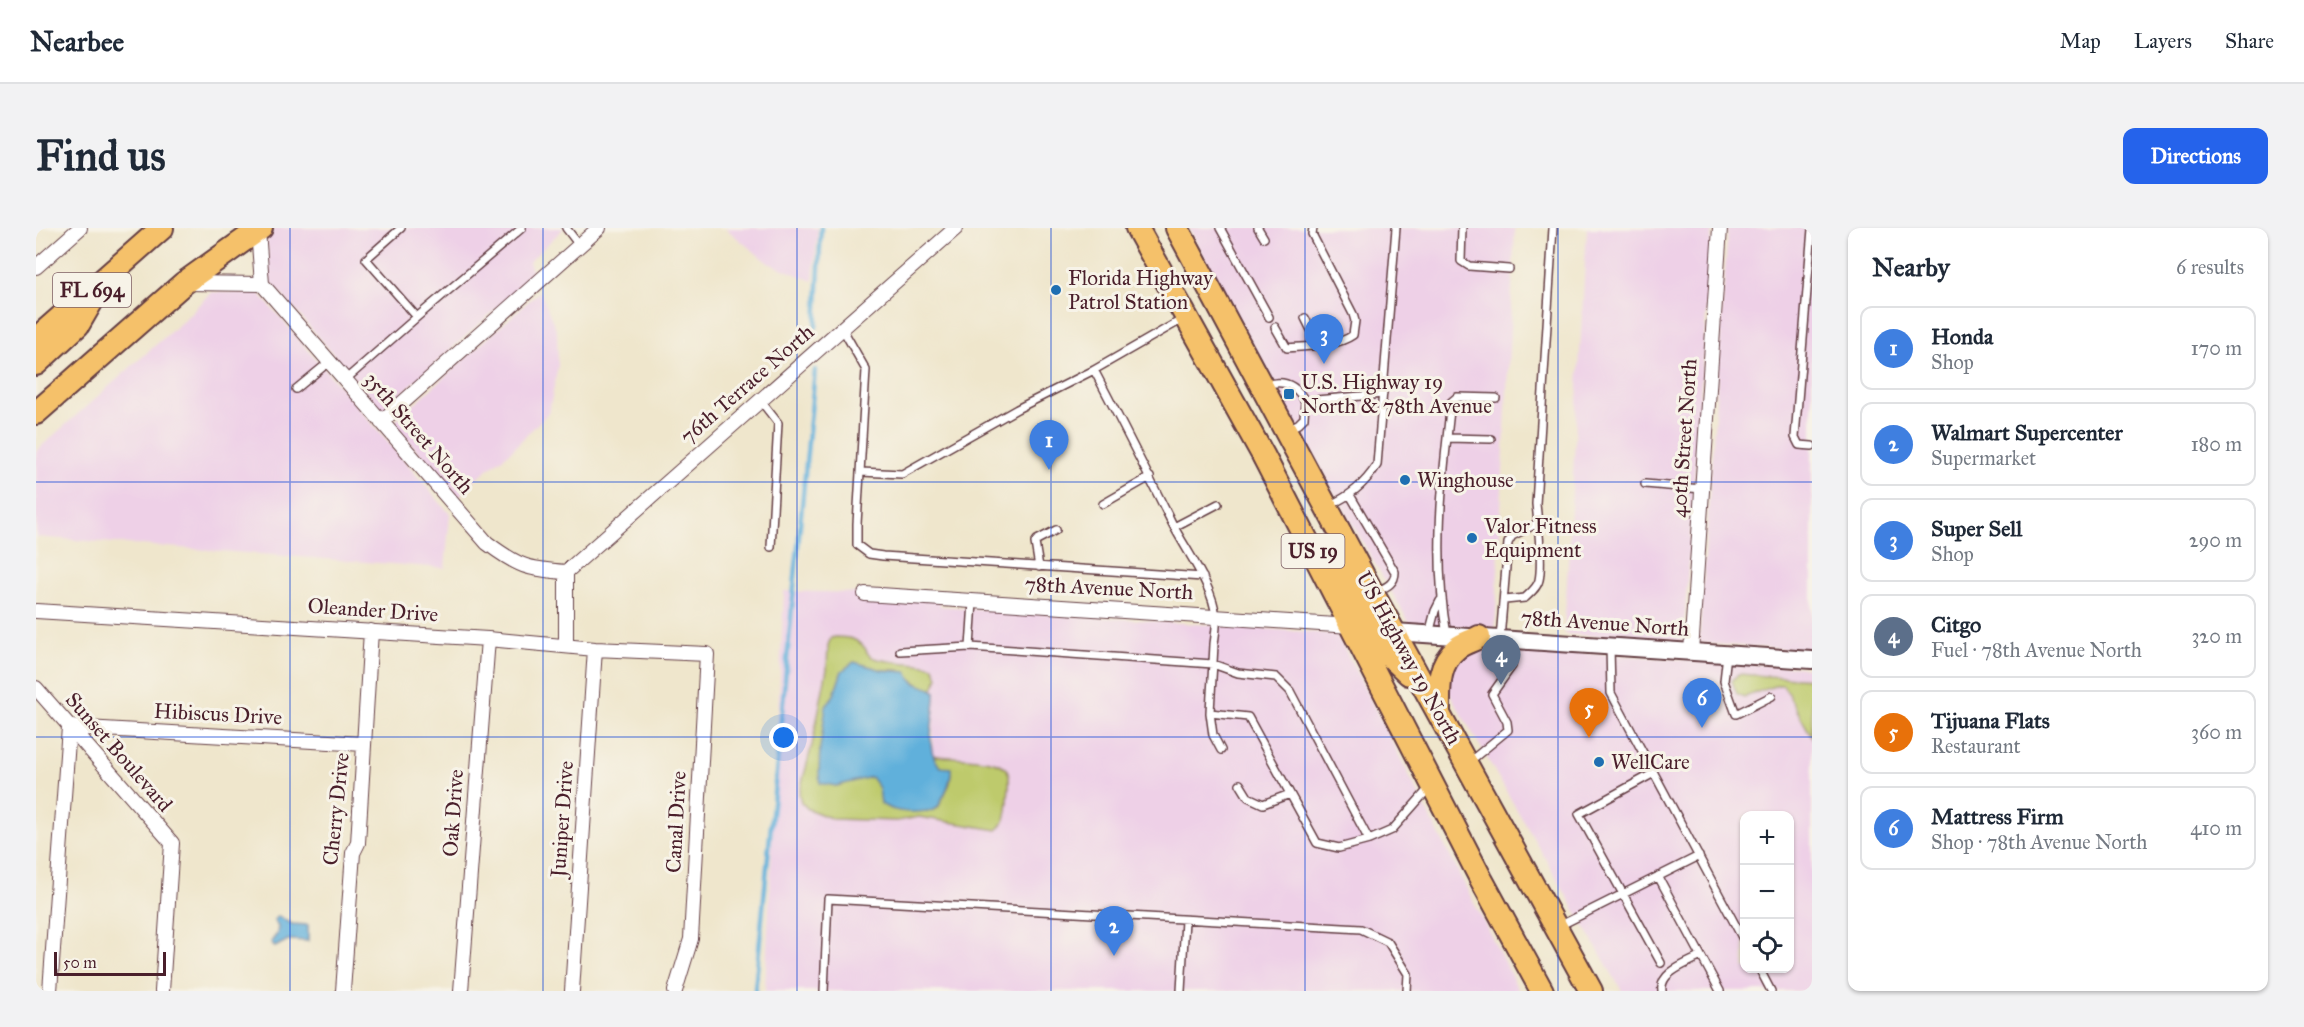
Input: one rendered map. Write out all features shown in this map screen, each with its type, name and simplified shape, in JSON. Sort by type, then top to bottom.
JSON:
[{"type":"highway","name":"US Highway 19 North","points":[[1137,228],[1263,455],[1434,783],[1481,879],[1542,991]]},
{"type":"highway","name":"US Highway 19 North","points":[[1177,228],[1373,594],[1591,991]]},
{"type":"highway","points":[[184,283],[259,229]]},
{"type":"highway","name":"FL 694","points":[[36,339],[155,235]]},
{"type":"highway","points":[[36,364],[78,325],[104,280]]},
{"type":"highway","name":"FL 694","points":[[36,413],[184,283]]},
{"type":"highway","points":[[1263,455],[1282,471],[1365,616],[1394,632]]},
{"type":"highway","points":[[1351,626],[1375,642],[1426,689]]},
{"type":"highway","points":[[1439,713],[1440,676],[1448,659],[1457,648],[1498,639]]},
{"type":"street","points":[[36,267],[80,228]]},
{"type":"street","points":[[381,422],[599,228]]},
{"type":"street","name":"76th Terrace North","points":[[566,572],[956,228]]},
{"type":"street","name":"40th Street North","points":[[1691,652],[1720,228]]},
{"type":"street","points":[[184,283],[262,284],[259,229]]},
{"type":"street","name":"35th Street North","points":[[262,284],[487,543],[509,560],[532,569],[566,572]]},
{"type":"street","points":[[566,572],[566,646]]},
{"type":"street","name":"78th Avenue North","points":[[865,594],[1351,626]]},
{"type":"street","name":"Oleander Drive","points":[[36,610],[488,639],[595,649],[706,654]]},
{"type":"street","name":"Cherry Drive","points":[[343,991],[353,853],[358,843],[371,631]]},
{"type":"street","name":"78th Avenue North","points":[[1394,632],[1812,660]]},
{"type":"street","name":"Oak Drive","points":[[460,991],[488,639]]},
{"type":"street","name":"Juniper Drive","points":[[572,991],[595,649]]},
{"type":"street","name":"Canal Drive","points":[[675,991],[691,939],[706,654]]},
{"type":"street","name":"Sunset Boulevard","points":[[36,688],[172,843],[162,991]]},
{"type":"street","points":[[50,991],[69,727]]},
{"type":"street","name":"Hibiscus Drive","points":[[69,727],[364,744]]},
{"type":"lane","points":[[401,228],[366,259],[417,317]]},
{"type":"lane","points":[[345,380],[522,228]]},
{"type":"lane","points":[[566,228],[579,245]]},
{"type":"lane","points":[[1220,228],[1269,317]]},
{"type":"lane","points":[[1258,228],[1264,238]]},
{"type":"lane","points":[[1275,327],[1287,348],[1347,339],[1353,335],[1355,321],[1353,314],[1312,234],[1313,228]]},
{"type":"lane","points":[[1327,506],[1350,495],[1365,483],[1377,465],[1396,228]]},
{"type":"lane","points":[[1462,228],[1461,261],[1469,266],[1509,269]]},
{"type":"lane","points":[[1505,600],[1525,598],[1537,586],[1540,579],[1536,504],[1553,228]]},
{"type":"lane","points":[[1812,229],[1795,437],[1799,445],[1812,446]]},
{"type":"lane","points":[[861,472],[902,474],[1017,408],[1094,370],[1186,318]]},
{"type":"lane","points":[[1305,318],[1318,344]]},
{"type":"lane","points":[[842,328],[866,370],[857,545],[862,551],[883,556],[1203,577]]},
{"type":"lane","points":[[296,389],[329,362]]},
{"type":"lane","points":[[1094,370],[1174,527],[1203,577],[1216,617],[1210,713],[1213,735],[1221,750]]},
{"type":"lane","points":[[1262,386],[1277,382],[1290,384],[1299,390],[1305,401],[1304,418],[1286,430]]},
{"type":"lane","points":[[1305,401],[1383,394]]},
{"type":"lane","points":[[1447,635],[1440,601],[1438,573],[1451,402],[1457,397],[1496,398]]},
{"type":"lane","points":[[760,400],[778,423],[771,547]]},
{"type":"lane","points":[[1447,438],[1491,439]]},
{"type":"lane","points":[[1103,504],[1150,477]]},
{"type":"lane","points":[[1645,484],[1702,489]]},
{"type":"lane","points":[[1350,495],[1395,572],[1392,583],[1373,594]]},
{"type":"lane","points":[[1174,527],[1218,504]]},
{"type":"lane","points":[[1467,764],[1508,730],[1507,722],[1492,694],[1512,666],[1498,639],[1505,600],[1508,543],[1512,536],[1538,522]]},
{"type":"lane","points":[[1039,567],[1035,543],[1056,530]]},
{"type":"lane","points":[[1429,634],[1440,601]]},
{"type":"lane","points":[[970,647],[973,602]]},
{"type":"lane","points":[[1610,646],[1611,693],[1740,933]]},
{"type":"lane","points":[[900,651],[970,647],[1213,664],[1238,673],[1276,677],[1290,691],[1369,840]]},
{"type":"lane","points":[[1726,654],[1724,681],[1736,714],[1772,696]]},
{"type":"lane","points":[[1210,713],[1248,717],[1317,843],[1339,848],[1360,844],[1392,830],[1434,783]]},
{"type":"lane","points":[[1654,773],[1579,814],[1661,963]]},
{"type":"lane","points":[[1240,784],[1248,797],[1263,804],[1290,794]]},
{"type":"lane","points":[[1556,927],[1699,856]]},
{"type":"lane","points":[[1658,876],[1720,991]]},
{"type":"lane","points":[[824,991],[828,899],[1361,929],[1388,942],[1408,974],[1407,991]]},
{"type":"lane","points":[[1181,991],[1185,920]]},
{"type":"lane","points":[[1662,991],[1663,981],[1667,975],[1701,956]]},
{"type":"lane","points":[[1761,973],[1771,991]]},
{"type":"shaded area","points":[[275,228],[564,228],[529,262],[534,275],[382,411],[270,281],[266,234]]},
{"type":"shaded area","points":[[725,228],[818,228],[813,281],[768,263]]},
{"type":"shaded area","points":[[1189,228],[1515,228],[1495,630],[1484,629],[1483,626],[1478,628],[1410,624],[1264,372]]},
{"type":"shaded area","points":[[1587,228],[1712,228],[1683,642],[1564,634]]},
{"type":"shaded area","points":[[1728,228],[1812,228],[1812,651],[1699,643]]},
{"type":"shaded area","points":[[540,291],[557,332],[558,366],[549,412],[509,453],[475,479],[458,498],[393,423]]},
{"type":"shaded area","points":[[211,292],[259,293],[450,514],[445,568],[36,537],[36,451],[184,320]]},
{"type":"shaded area","points":[[784,591],[940,595],[940,606],[1337,634],[1519,991],[765,991]],"holes":[[[828,645],[866,650],[870,655],[881,660],[918,663],[934,667],[938,677],[933,689],[935,691],[932,755],[964,759],[997,830],[919,817],[897,821],[847,820],[799,793],[812,745],[827,669]]]},
{"type":"shaded area","points":[[1480,646],[1812,668],[1812,991],[1622,991],[1447,689],[1447,678],[1461,655]]},
{"type":"green space","points":[[831,638],[855,640],[875,658],[934,667],[938,677],[933,689],[922,687],[900,670],[882,670],[854,662],[842,671],[834,695],[826,706],[836,786],[871,776],[884,791],[901,804],[920,811],[929,811],[938,808],[950,783],[951,773],[938,765],[932,755],[986,760],[1003,767],[1008,772],[1009,778],[1006,816],[1003,824],[997,830],[919,817],[897,821],[833,819],[808,809],[801,802],[799,794],[812,745],[827,669],[828,645]]},
{"type":"green space","points":[[1738,674],[1812,679],[1812,737],[1783,685],[1744,697],[1737,694],[1732,681]]},
{"type":"water","points":[[854,662],[882,670],[907,672],[915,683],[935,691],[931,731],[932,751],[941,767],[951,768],[951,773],[945,793],[934,810],[906,812],[893,810],[881,804],[879,788],[871,777],[836,786],[820,783],[820,748],[826,706],[834,695],[842,671]]},
{"type":"water","points":[[278,916],[292,924],[308,925],[308,941],[288,940],[275,947],[271,942],[277,934],[278,926],[274,920]]},
{"type":"waterway","points":[[816,327],[821,228]]},
{"type":"waterway","points":[[755,991],[815,370]]},
{"type":"place","name":"Florida Highway Patrol Station","points":[[1056,290]]},
{"type":"place","name":"Super Sell","points":[[1324,364]]},
{"type":"place","name":"U.S. Highway 19 North & 78th Avenue","points":[[1289,394]]},
{"type":"place","name":"Honda","points":[[1049,470]]},
{"type":"place","name":"Winghouse","points":[[1405,480]]},
{"type":"place","name":"Valor Fitness Equipment","points":[[1472,538]]},
{"type":"place","name":"Citgo","points":[[1501,685]]},
{"type":"place","name":"Mattress Firm","points":[[1702,728]]},
{"type":"place","name":"Tijuana Flats","points":[[1589,738]]},
{"type":"place","name":"WellCare","points":[[1599,762]]},
{"type":"place","name":"Walmart Supercenter","points":[[1114,956]]}]
